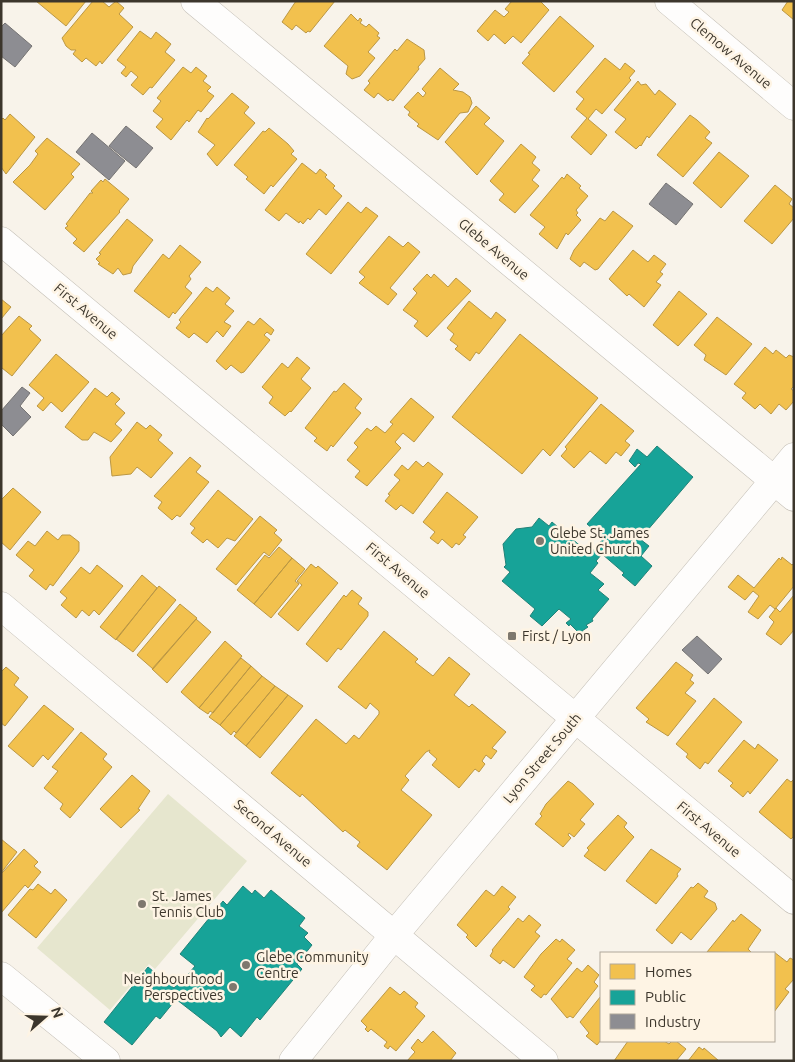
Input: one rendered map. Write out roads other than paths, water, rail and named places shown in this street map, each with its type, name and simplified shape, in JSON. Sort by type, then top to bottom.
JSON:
[{"type":"street","name":"Glebe Avenue","points":[[195,1],[784,489]]},
{"type":"street","name":"Clemow Avenue","points":[[669,1],[794,106]]},
{"type":"street","name":"First Avenue","points":[[1,241],[794,900]]},
{"type":"street","name":"Lyon Street South","points":[[293,1061],[395,934],[575,718],[784,489],[794,457]]},
{"type":"street","name":"Second Avenue","points":[[1,606],[395,934],[544,1061]]},
{"type":"street","points":[[1,976],[106,1061]]},
{"type":"place","name":"Glebe St. James United Church","points":[[540,541]]},
{"type":"place","name":"First / Lyon","points":[[512,636]]},
{"type":"place","name":"St. James Tennis Club","points":[[142,904]]},
{"type":"place","name":"Glebe Community Centre","points":[[246,965]]},
{"type":"place","name":"Neighbourhood Perspectives","points":[[233,987]]}]
